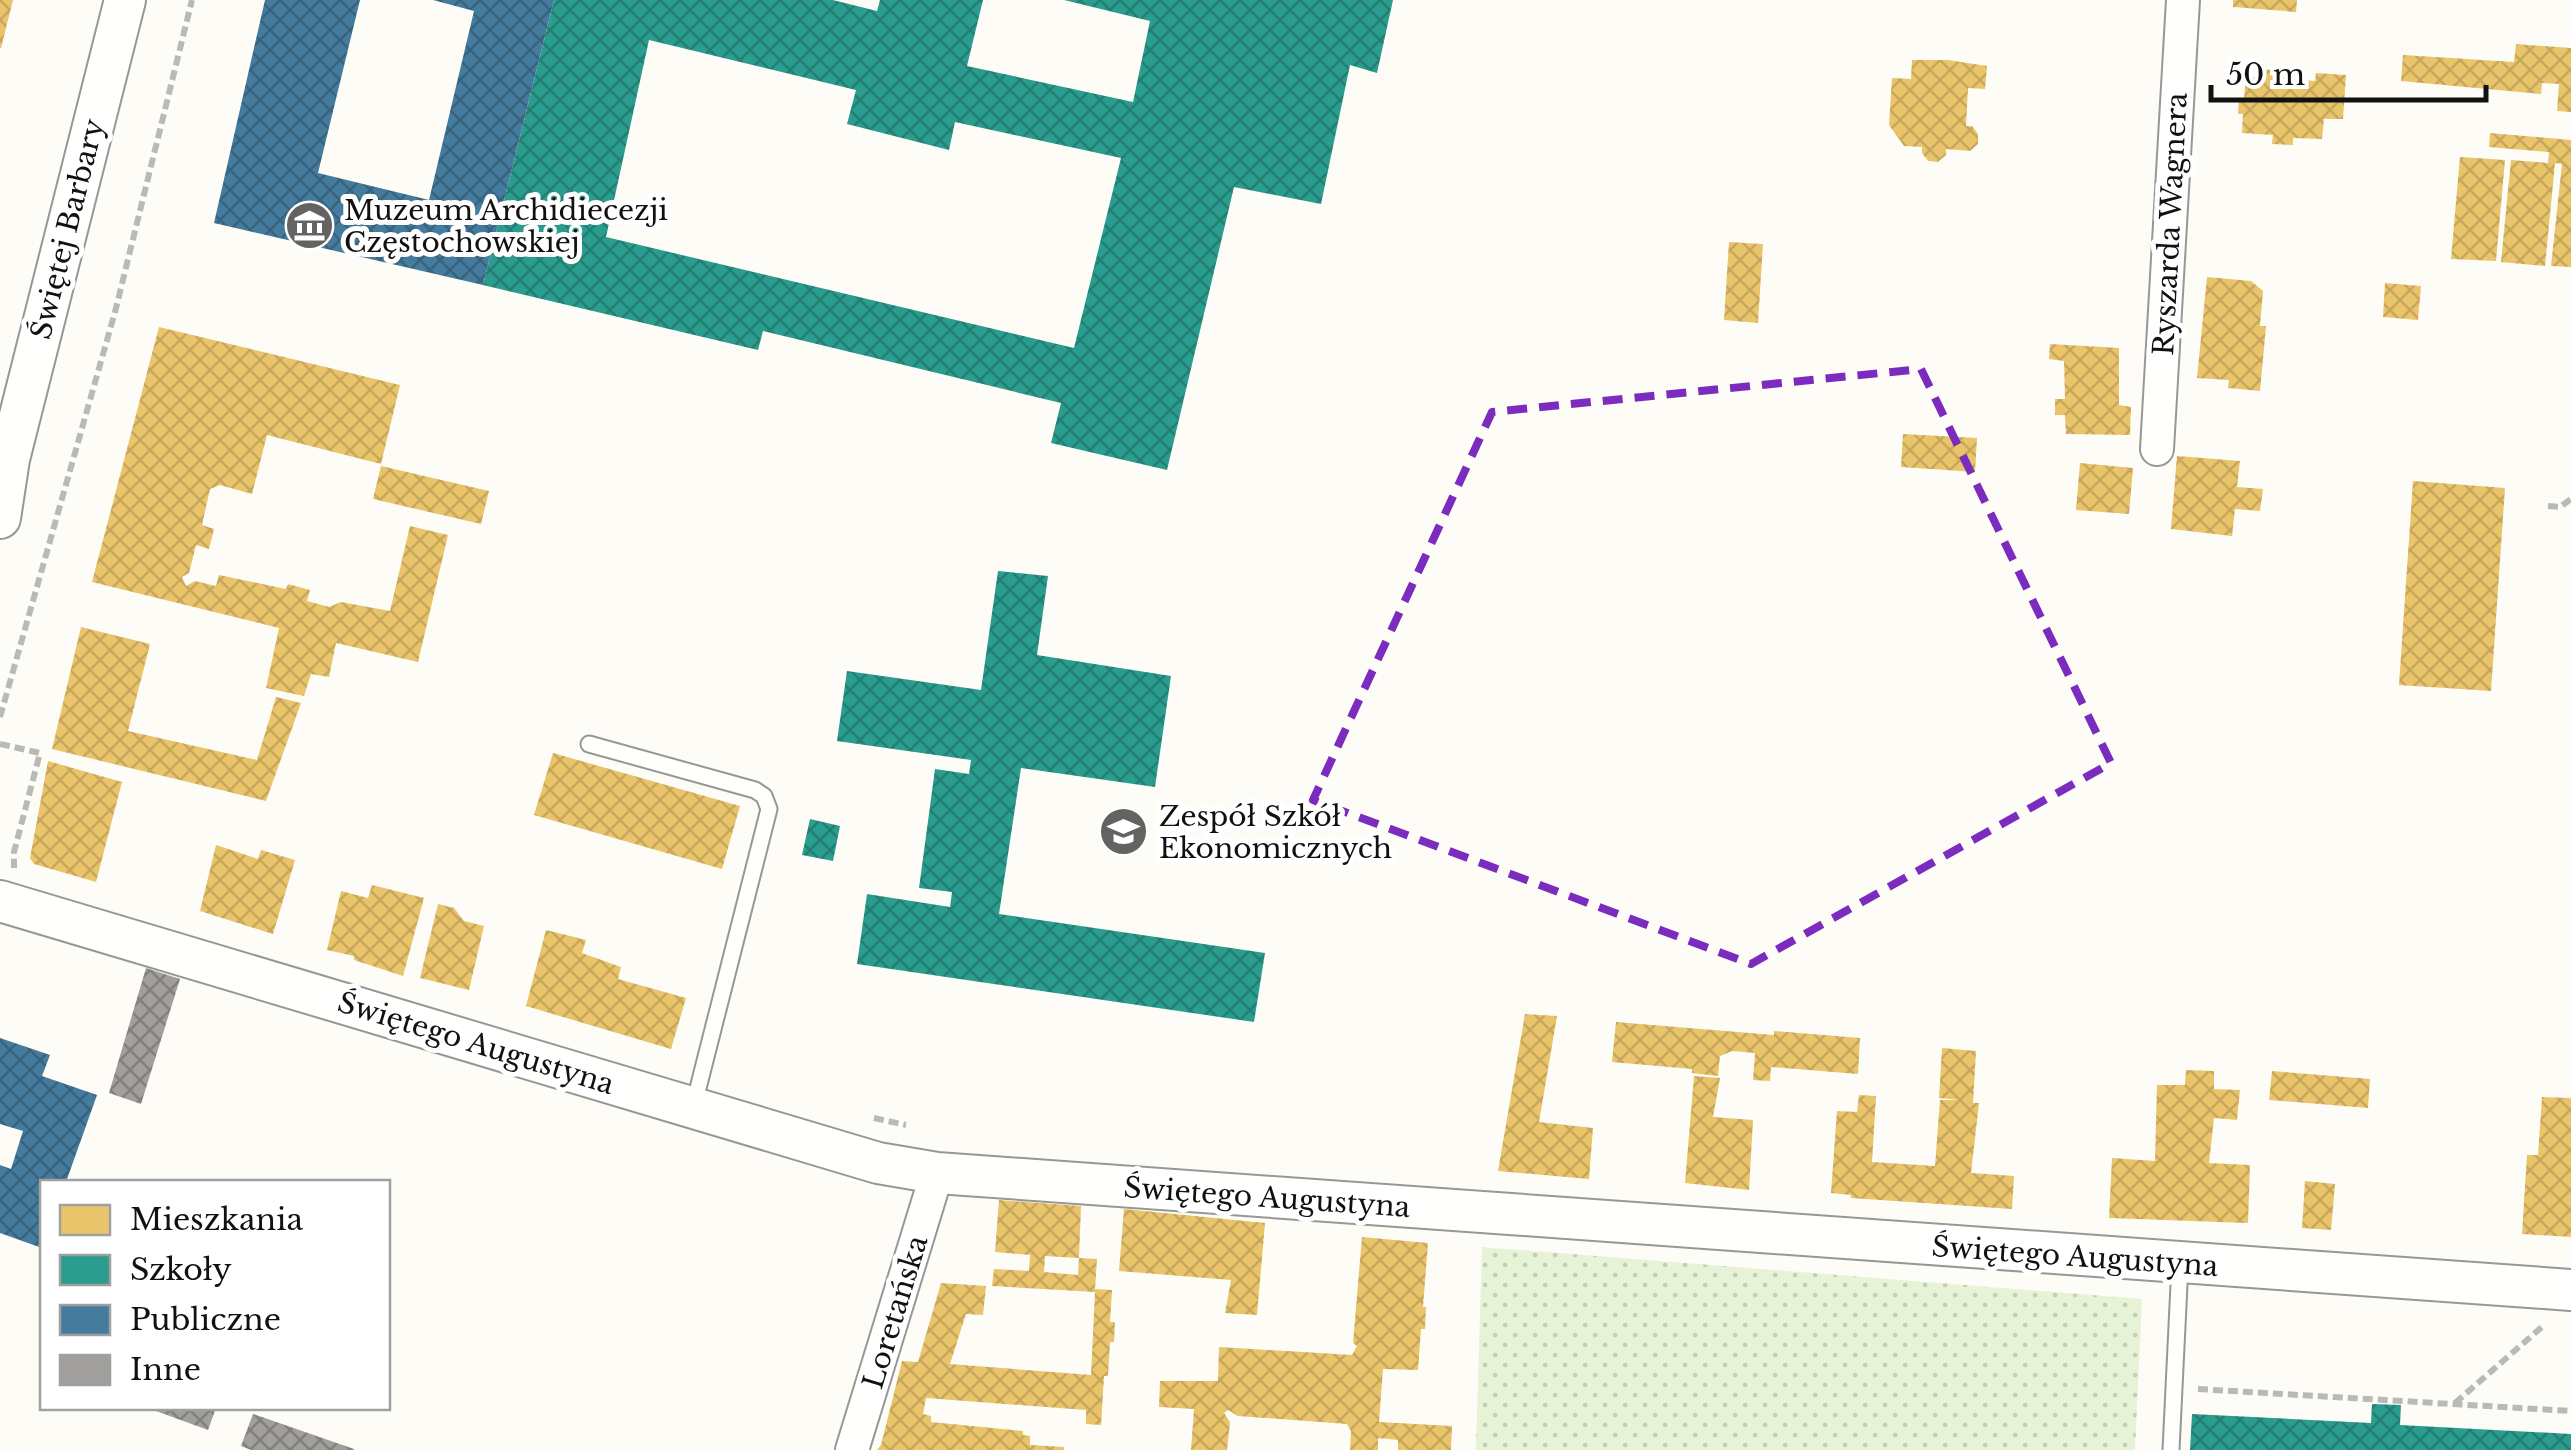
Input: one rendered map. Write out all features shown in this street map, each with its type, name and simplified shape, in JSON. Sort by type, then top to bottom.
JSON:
[{"type":"street","name":"Świętej Barbary","points":[[0,518],[4,470],[125,0]]},
{"type":"street","name":"Ryszarda Wagnera","points":[[2157,449],[2183,0]]},
{"type":"street","name":"Świętego Augustyna","points":[[10,888],[693,1108],[878,1163],[937,1173],[2180,1264],[2564,1308]]},
{"type":"street","name":"Loretańska","points":[[852,1450],[937,1173]]},
{"type":"lane","points":[[589,744],[755,790],[764,796],[769,808],[693,1108]]},
{"type":"lane","points":[[2172,1450],[2180,1264]]},
{"type":"path","points":[[0,717],[115,312],[192,0]]},
{"type":"path","points":[[2548,506],[2560,507],[2571,499]]},
{"type":"path","points":[[0,744],[40,754],[14,852],[10,888]]},
{"type":"path","points":[[862,1115],[916,1128]]},
{"type":"path","points":[[2454,1404],[2564,1308]]},
{"type":"path","points":[[2524,1324],[2543,1326]]},
{"type":"path","points":[[2174,1388],[2571,1411]]},
{"type":"highlighted area","points":[[1921,369],[2111,763],[1751,964],[1313,800],[1492,412]]},
{"type":"green space","points":[[1482,1247],[2142,1299],[2135,1450],[1476,1450]]},
{"type":"building: Mieszkania","points":[[0,0],[13,0],[1,48],[0,48]]},
{"type":"building: Mieszkania","points":[[2233,0],[2297,0],[2296,12],[2233,7]]},
{"type":"building: Mieszkania","points":[[2516,44],[2571,48],[2571,112],[2557,111],[2559,84],[2542,83],[2541,94],[2401,81],[2403,55],[2514,62]]},
{"type":"building: Mieszkania","points":[[1912,60],[1987,66],[1985,89],[1968,88],[1966,126],[1972,126],[1978,134],[1978,144],[1970,151],[1946,149],[1946,155],[1938,162],[1928,161],[1922,147],[1904,146],[1889,125],[1892,78],[1911,79]]},
{"type":"building: Mieszkania","points":[[2256,69],[2295,71],[2295,79],[2315,81],[2316,73],[2346,75],[2343,119],[2324,119],[2322,139],[2293,138],[2293,145],[2272,144],[2273,135],[2242,133],[2239,98],[2244,98],[2246,77],[2256,78]]},
{"type":"building: Mieszkania","points":[[2490,133],[2571,140],[2571,267],[2551,266],[2562,164],[2555,163],[2545,266],[2501,262],[2511,160],[2548,163],[2549,152],[2489,147]]},
{"type":"building: Mieszkania","points":[[2460,157],[2505,160],[2496,261],[2451,259]]},
{"type":"building: Mieszkania","points":[[1729,242],[1763,244],[1758,323],[1724,320]]},
{"type":"building: Mieszkania","points":[[2207,277],[2251,281],[2263,291],[2260,326],[2266,326],[2260,391],[2228,388],[2229,380],[2197,378]]},
{"type":"building: Mieszkania","points":[[2385,283],[2421,286],[2418,320],[2383,317]]},
{"type":"building: Mieszkania","points":[[159,327],[400,385],[381,464],[267,435],[252,494],[220,485],[210,489],[202,525],[214,529],[209,549],[196,545],[189,573],[182,577],[186,586],[195,581],[216,586],[219,575],[286,589],[288,584],[310,590],[307,601],[329,607],[341,602],[390,611],[410,526],[448,535],[418,662],[336,643],[329,677],[311,674],[304,696],[266,688],[279,628],[92,582]]},
{"type":"building: Mieszkania","points":[[2050,344],[2119,348],[2119,405],[2131,407],[2130,435],[2066,434],[2065,415],[2055,415],[2055,399],[2065,399],[2064,361],[2049,359]]},
{"type":"building: Mieszkania","points":[[1903,434],[1977,438],[1975,472],[1901,467]]},
{"type":"building: Mieszkania","points":[[2177,456],[2240,461],[2237,487],[2263,489],[2260,511],[2235,509],[2232,536],[2171,529]]},
{"type":"building: Mieszkania","points":[[2080,463],[2133,468],[2129,514],[2076,510]]},
{"type":"building: Mieszkania","points":[[381,466],[489,491],[481,524],[373,499]]},
{"type":"building: Mieszkania","points":[[2413,481],[2505,488],[2491,691],[2399,685]]},
{"type":"building: Mieszkania","points":[[81,627],[150,644],[128,731],[257,760],[276,697],[301,703],[266,801],[52,749]]},
{"type":"building: Mieszkania","points":[[553,753],[740,806],[722,869],[534,815]]},
{"type":"building: Mieszkania","points":[[48,761],[122,782],[96,882],[34,864],[30,858]]},
{"type":"building: Mieszkania","points":[[216,845],[258,859],[261,850],[295,860],[273,934],[200,911]]},
{"type":"building: Mieszkania","points":[[372,885],[424,898],[403,976],[354,960],[354,956],[327,950],[341,891],[368,898]]},
{"type":"building: Mieszkania","points":[[438,904],[454,908],[464,921],[484,926],[469,990],[420,978]]},
{"type":"building: Mieszkania","points":[[546,930],[586,940],[582,953],[621,967],[618,979],[686,998],[671,1049],[526,1006]]},
{"type":"building: Mieszkania","points":[[1525,1014],[1557,1016],[1539,1122],[1593,1128],[1589,1179],[1498,1171]]},
{"type":"building: Mieszkania","points":[[1616,1022],[1860,1038],[1858,1074],[1771,1067],[1770,1081],[1753,1080],[1755,1053],[1732,1051],[1720,1056],[1718,1076],[1692,1073],[1692,1069],[1612,1062]]},
{"type":"building: Mieszkania","points":[[1942,1048],[1976,1051],[1973,1103],[1979,1103],[1971,1173],[2014,1176],[2012,1209],[1851,1198],[1831,1193],[1837,1111],[1857,1112],[1859,1095],[1876,1096],[1872,1162],[1935,1166],[1940,1100],[1959,1100],[1939,1098]]},
{"type":"building: Mieszkania","points":[[2186,1070],[2214,1071],[2214,1089],[2240,1090],[2237,1120],[2214,1118],[2209,1163],[2250,1165],[2248,1223],[2109,1218],[2112,1158],[2155,1161],[2157,1085],[2185,1085]]},
{"type":"building: Mieszkania","points":[[2272,1071],[2370,1079],[2368,1108],[2269,1100]]},
{"type":"building: Mieszkania","points":[[1694,1076],[1720,1078],[1713,1117],[1753,1120],[1749,1190],[1685,1183]]},
{"type":"building: Mieszkania","points":[[2542,1097],[2571,1098],[2571,1237],[2522,1234],[2527,1155],[2538,1155]]},
{"type":"building: Mieszkania","points":[[2305,1181],[2335,1184],[2331,1230],[2302,1228]]},
{"type":"building: Mieszkania","points":[[999,1200],[1081,1206],[1079,1258],[1097,1259],[1095,1289],[1112,1290],[1110,1322],[1115,1322],[1108,1376],[1104,1376],[1101,1425],[1086,1424],[1086,1410],[926,1398],[923,1414],[931,1416],[931,1422],[1023,1431],[1023,1435],[1030,1436],[1030,1445],[1064,1450],[877,1450],[902,1361],[918,1362],[941,1283],[986,1286],[983,1315],[966,1314],[950,1364],[1091,1375],[1095,1292],[992,1286],[994,1269],[1029,1271],[1030,1255],[995,1252]],"holes":[[[1045,1256],[1079,1258],[1078,1275],[1044,1272]]]},
{"type":"building: Mieszkania","points":[[1124,1209],[1265,1223],[1257,1315],[1225,1313],[1231,1280],[1119,1271]]},
{"type":"building: Mieszkania","points":[[1362,1237],[1428,1243],[1425,1329],[1421,1329],[1418,1370],[1383,1369],[1379,1422],[1452,1426],[1451,1450],[1398,1450],[1398,1440],[1378,1438],[1378,1450],[1350,1450],[1351,1431],[1347,1424],[1238,1416],[1228,1410],[1224,1413],[1230,1422],[1227,1450],[1191,1450],[1194,1409],[1159,1407],[1160,1381],[1218,1381],[1219,1347],[1352,1355],[1357,1346],[1353,1343]]},
{"type":"building: Szkoły","points":[[554,0],[833,0],[877,11],[880,0],[983,0],[967,66],[1133,102],[1150,21],[1064,0],[1393,0],[1377,73],[1350,65],[1321,204],[1234,187],[1167,470],[1051,443],[1061,403],[763,331],[758,350],[483,285]],"holes":[[[649,40],[856,90],[847,124],[949,150],[955,122],[1121,158],[1074,348],[606,237]]]},
{"type":"building: Szkoły","points":[[998,571],[1048,576],[1037,655],[1171,676],[1155,787],[1021,768],[999,914],[1265,953],[1254,1022],[857,964],[867,894],[950,907],[952,892],[919,888],[935,769],[969,774],[971,760],[837,741],[847,671],[981,690]]},
{"type":"building: Szkoły","points":[[810,819],[840,826],[833,861],[802,855]]},
{"type":"building: Szkoły","points":[[2372,1404],[2401,1405],[2400,1425],[2571,1434],[2571,1450],[2190,1450],[2192,1414],[2371,1423]]},
{"type":"building: Publiczne","points":[[265,0],[360,0],[318,173],[429,200],[474,11],[433,0],[554,0],[483,285],[214,223]]},
{"type":"building: Publiczne","points":[[0,1038],[50,1055],[42,1076],[97,1095],[67,1180],[40,1180],[40,1247],[0,1233],[0,1165],[11,1169],[23,1131],[0,1124]]},
{"type":"building: Inne","points":[[146,968],[180,979],[141,1104],[109,1093]]},
{"type":"building: Inne","points":[[157,1410],[215,1410],[208,1430]]},
{"type":"building: Inne","points":[[253,1414],[354,1450],[251,1450],[241,1446]]},
{"type":"place","name":"Muzeum Archidiecezji Częstochowskiej","points":[[309,226]]},
{"type":"place","name":"Zespół Szkół Ekonomicznych","points":[[1124,832]]}]
